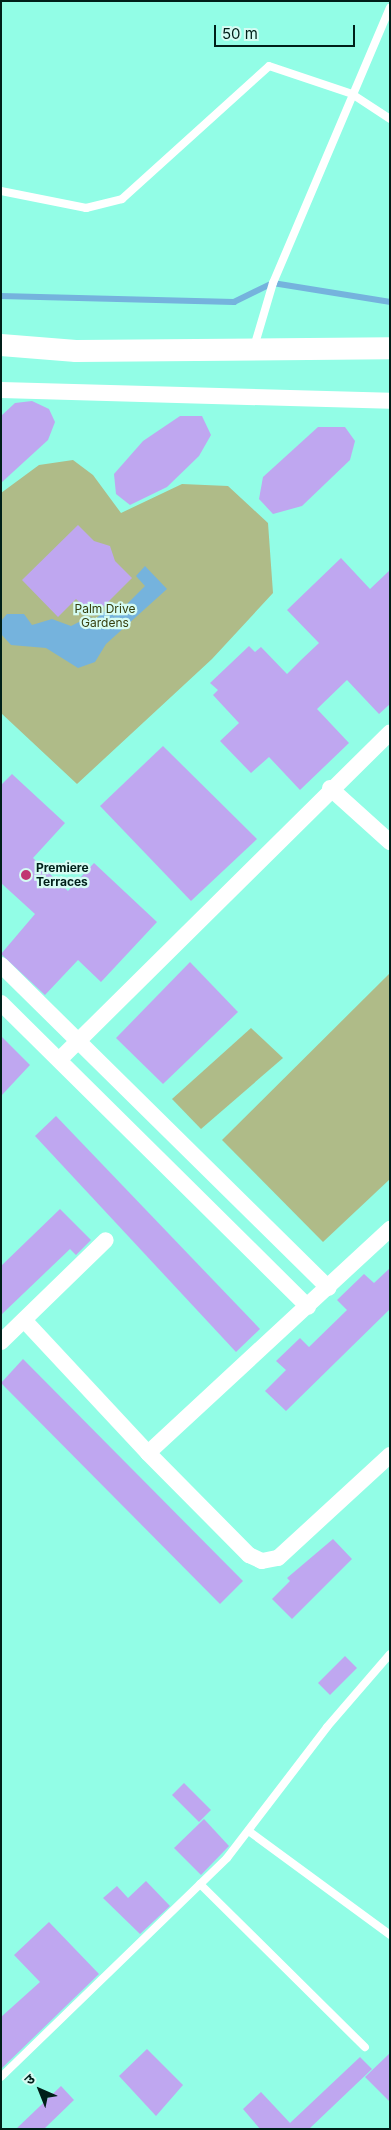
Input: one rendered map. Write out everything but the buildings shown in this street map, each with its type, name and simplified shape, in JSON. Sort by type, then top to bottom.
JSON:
[{"type":"street","points":[[1,345],[76,350],[390,348]]},
{"type":"street","points":[[1,390],[390,402]]},
{"type":"street","points":[[60,1059],[330,788],[390,733]]},
{"type":"street","points":[[330,788],[390,842]]},
{"type":"street","points":[[1,965],[329,1288]]},
{"type":"street","points":[[1,1003],[60,1059],[308,1307]]},
{"type":"street","points":[[148,1453],[329,1288],[390,1229]]},
{"type":"street","points":[[1,1342],[106,1240]]},
{"type":"street","points":[[24,1320],[148,1453],[249,1555],[262,1561],[278,1558],[390,1455]]},
{"type":"lane","points":[[253,349],[273,283],[390,8]]},
{"type":"lane","points":[[1,191],[86,208],[122,199],[269,66],[279,66],[352,94],[390,119]]},
{"type":"lane","points":[[1,2077],[200,1884],[250,1832],[327,1727],[390,1654]]},
{"type":"lane","points":[[250,1832],[390,1935]]},
{"type":"lane","points":[[200,1884],[366,2048]]},
{"type":"green space","name":"Palm Drive Gardens","points":[[73,460],[93,475],[121,513],[182,484],[228,486],[268,523],[273,593],[212,659],[77,784],[1,713],[1,493],[39,465]]},
{"type":"green space","points":[[390,973],[390,1179],[323,1242],[222,1140]]},
{"type":"green space","points":[[251,1028],[283,1058],[201,1129],[172,1099]]},
{"type":"water","points":[[145,566],[167,589],[106,644],[95,662],[78,668],[46,648],[11,645],[1,634],[1,621],[7,614],[24,614],[32,625],[52,619],[71,626],[89,617],[95,619],[108,609],[115,616],[145,586],[136,576]]},
{"type":"waterway","points":[[1,296],[234,302],[273,283],[390,302]]},
{"type":"place","name":"Premiere Terraces","points":[[26,875]]}]
